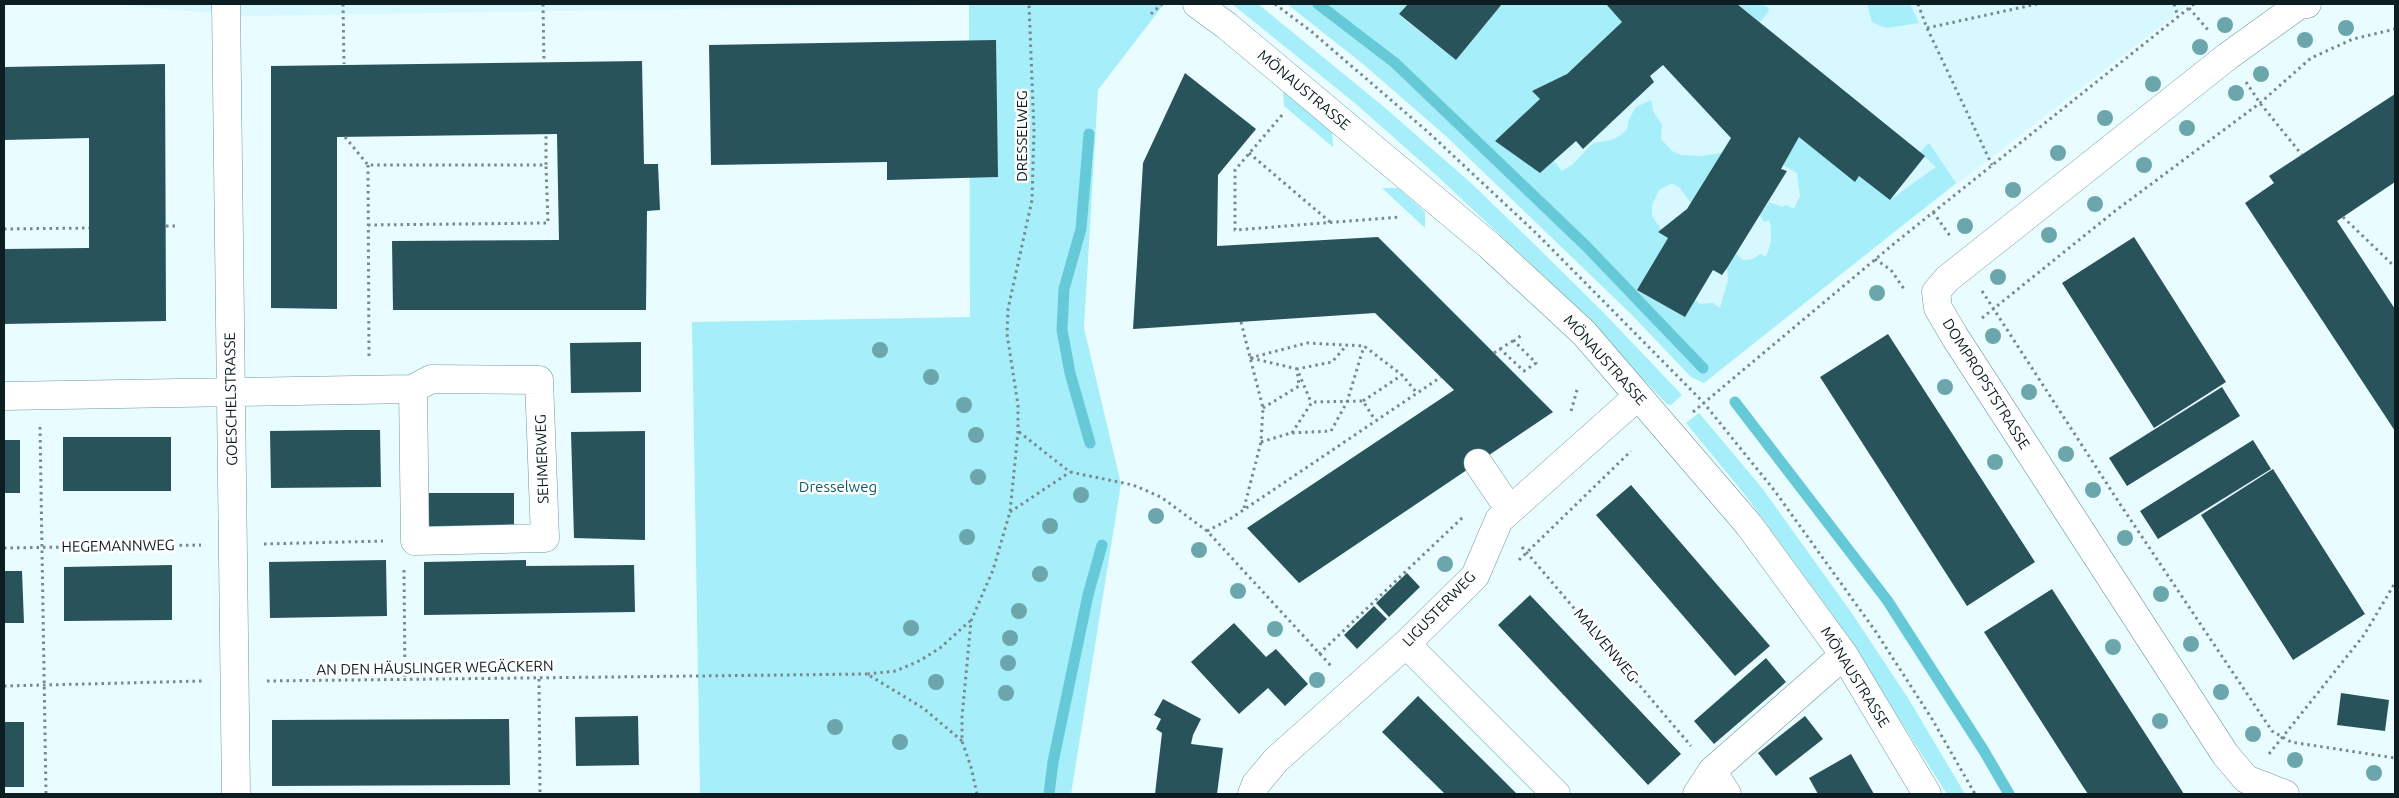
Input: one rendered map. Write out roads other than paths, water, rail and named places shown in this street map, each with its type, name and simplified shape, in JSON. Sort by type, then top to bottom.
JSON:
[{"type":"street","name":"GOESCHELSTRASSE","points":[[226,4],[236,794]]},
{"type":"street","name":"MÖNAUSTRASSE","points":[[1197,4],[1228,26],[1490,246],[1584,333],[1749,524],[1844,655],[1927,794]]},
{"type":"street","name":"DOMPROPSTSTRASSE","points":[[2286,794],[2246,779],[2225,754],[2078,530],[1956,338],[1938,308],[1936,292],[1947,279],[2228,56],[2299,6],[2307,4]]},
{"type":"street","name":"SEHMERWEG","points":[[232,391],[413,389],[431,379],[539,380],[545,538],[409,541],[413,389]]},
{"type":"street","points":[[4,396],[232,391]]},
{"type":"street","name":"LIGUSTERWEG","points":[[1252,794],[1256,784],[1276,760],[1406,644],[1475,576],[1505,515],[1638,396]]},
{"type":"street","points":[[1478,463],[1494,487],[1505,515]]},
{"type":"street","points":[[1406,644],[1556,794]]},
{"type":"street","points":[[1697,794],[1712,771],[1844,655]]},
{"type":"street","points":[[1712,771],[1727,794]]},
{"type":"waterway","points":[[1318,4],[1395,63],[1586,246],[1703,368]]},
{"type":"waterway","points":[[1089,134],[1081,229],[1064,289],[1062,330],[1070,373],[1090,443]]},
{"type":"waterway","points":[[1735,402],[1887,600],[1984,751],[2009,794]]},
{"type":"waterway","points":[[1049,794],[1053,762],[1088,595],[1102,545]]},
{"type":"park label","name":"Dresselweg","points":[[838,487]]}]
